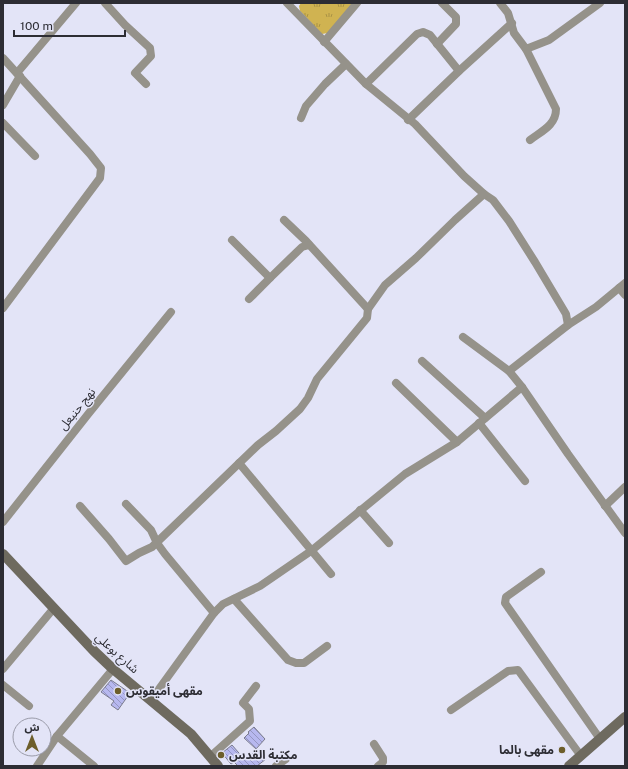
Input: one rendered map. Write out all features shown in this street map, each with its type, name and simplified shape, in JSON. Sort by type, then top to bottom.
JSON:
[{"type":"street","points":[[3,105],[18,74],[76,3]]},
{"type":"street","points":[[105,3],[125,25],[150,48],[151,56],[135,73],[146,84]]},
{"type":"street","points":[[324,42],[357,3]]},
{"type":"street","points":[[437,44],[456,24],[456,17],[442,3]]},
{"type":"street","points":[[500,3],[508,14],[514,33],[526,49],[556,109],[556,116],[552,124],[530,140]]},
{"type":"street","points":[[526,49],[549,40],[600,3]]},
{"type":"street","points":[[292,5],[324,42],[366,84],[408,120],[415,124],[464,176],[493,200],[509,221],[566,314],[568,325]]},
{"type":"street","points":[[408,120],[512,23]]},
{"type":"street","points":[[366,84],[419,32],[426,32],[430,34],[460,71]]},
{"type":"street","points":[[500,34],[514,33]]},
{"type":"street","points":[[3,58],[90,154],[100,168],[100,178],[3,308]]},
{"type":"street","points":[[301,118],[306,106],[325,84],[346,64]]},
{"type":"street","points":[[3,123],[35,156]]},
{"type":"street","points":[[80,506],[126,561],[152,547],[239,463],[300,409],[308,398],[317,379],[367,318],[368,309],[385,285],[484,194]]},
{"type":"street","points":[[284,220],[309,244],[368,309]]},
{"type":"street","points":[[232,240],[270,278]]},
{"type":"street","points":[[249,299],[302,247],[309,244]]},
{"type":"street","points":[[509,371],[568,325],[596,307],[622,285],[625,295]]},
{"type":"street","name":"نهج حنبعل","points":[[3,522],[171,312]]},
{"type":"street","points":[[463,337],[509,371],[522,387],[625,533]]},
{"type":"street","points":[[422,361],[482,421],[525,481]]},
{"type":"street","points":[[396,383],[457,442]]},
{"type":"street","points":[[151,700],[214,613],[223,604],[260,586],[311,551],[405,474],[457,442],[522,387]]},
{"type":"street","points":[[239,463],[330,574]]},
{"type":"street","points":[[605,506],[625,487]]},
{"type":"street","points":[[126,504],[151,530],[157,543],[214,613]]},
{"type":"street","points":[[360,510],[389,543]]},
{"type":"street","name":"شارع بوعلي","points":[[3,554],[113,669],[191,734],[218,766]]},
{"type":"street","points":[[541,572],[506,597],[506,603],[600,739]]},
{"type":"street","points":[[234,599],[288,660],[304,663],[327,646]]},
{"type":"street","points":[[3,669],[54,608]]},
{"type":"street","points":[[37,766],[57,736],[113,669]]},
{"type":"street","points":[[452,710],[508,671],[518,670],[581,756]]},
{"type":"street","points":[[3,685],[29,706]]},
{"type":"street","points":[[211,756],[250,721],[250,709],[243,703],[256,686]]},
{"type":"street","points":[[569,766],[625,717]]},
{"type":"street","points":[[57,736],[94,766]]},
{"type":"street","points":[[374,744],[383,758],[382,762],[378,766]]},
{"type":"street","points":[[276,766],[286,759]]},
{"type":"green space","points":[[301,3],[354,3],[328,33],[322,34],[300,11],[299,6]]},
{"type":"building","points":[[111,680],[130,693],[118,710],[111,705],[114,701],[101,692]]},
{"type":"building","points":[[254,727],[265,739],[256,749],[244,738]]},
{"type":"building","points":[[232,745],[245,760],[257,750],[266,759],[257,766],[238,766],[234,762],[231,764],[222,753]]},
{"type":"place","name":"مقهى أميقوس","points":[[118,691]]},
{"type":"place","name":"مقهى بالما","points":[[562,750]]},
{"type":"place","name":"مكتبة القدس","points":[[221,755]]}]
